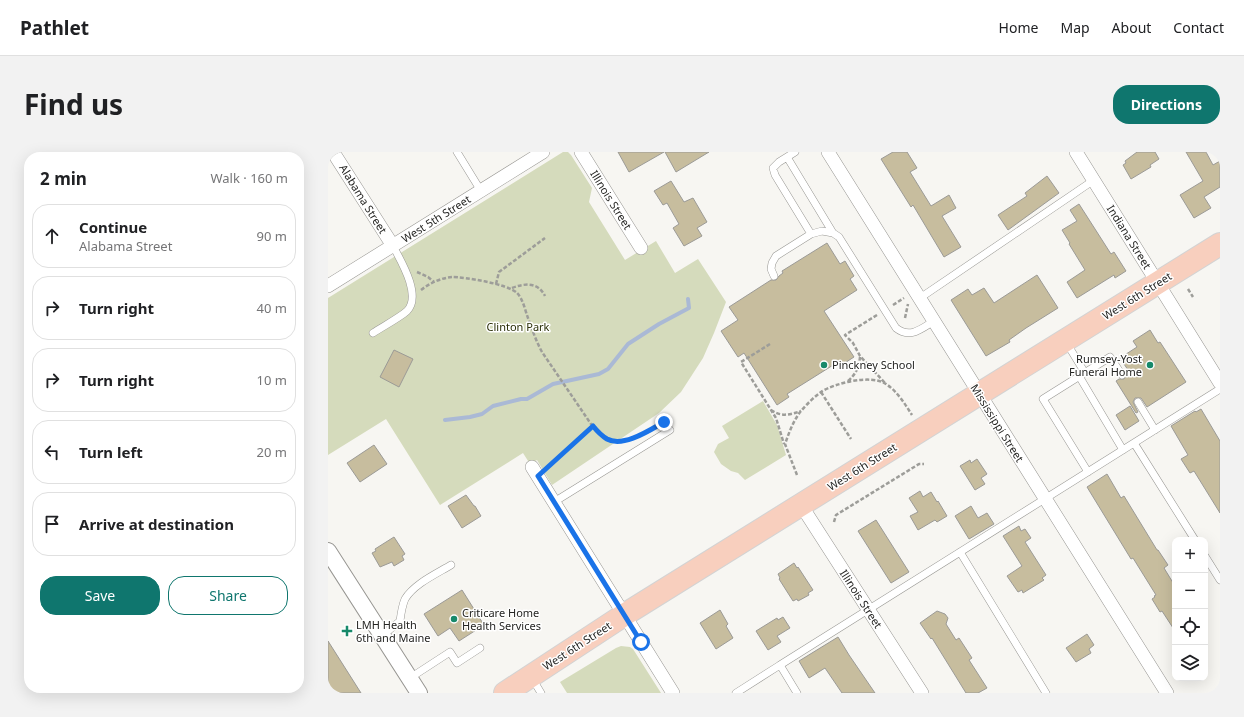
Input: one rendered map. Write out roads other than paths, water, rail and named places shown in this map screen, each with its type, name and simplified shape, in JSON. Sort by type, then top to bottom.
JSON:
[{"type":"highway","name":"West 6th Street","points":[[505,693],[536,685],[624,615],[1220,244]]},
{"type":"street","name":"Alabama Street","points":[[333,152],[393,246]]},
{"type":"street","name":"West 5th Street","points":[[328,286],[543,152]]},
{"type":"street","name":"Illinois Street","points":[[581,152],[641,248]]},
{"type":"street","name":"Mississippi Street","points":[[828,152],[1167,693]]},
{"type":"street","name":"Indiana Street","points":[[1076,152],[1220,383]]},
{"type":"street","points":[[535,472],[673,693]]},
{"type":"street","name":"Illinois Street","points":[[801,505],[922,693]]},
{"type":"street","points":[[328,551],[419,693]]},
{"type":"lane","points":[[457,152],[481,190]]},
{"type":"lane","points":[[795,152],[779,162],[773,168],[775,175],[811,234]]},
{"type":"lane","points":[[787,157],[833,233]]},
{"type":"lane","points":[[920,298],[1094,180]]},
{"type":"lane","points":[[774,276],[771,269],[772,263],[776,256],[811,234],[822,231],[833,233],[839,237],[896,328],[902,333],[909,334],[920,330],[934,321]]},
{"type":"lane","points":[[373,333],[406,312],[411,305],[413,296],[404,266],[393,246]]},
{"type":"lane","points":[[1064,341],[1123,450]]},
{"type":"lane","points":[[1088,472],[1043,399],[1110,357],[1122,375]]},
{"type":"lane","points":[[736,693],[1220,389]]},
{"type":"lane","points":[[1138,402],[1156,430]]},
{"type":"lane","points":[[554,502],[670,430]]},
{"type":"lane","points":[[1134,443],[1193,537]]},
{"type":"lane","points":[[960,552],[1046,693]]},
{"type":"lane","points":[[1208,561],[1220,580]]},
{"type":"lane","points":[[382,636],[400,621],[405,600],[412,590],[451,565]]},
{"type":"lane","points":[[409,678],[450,652],[457,663],[480,648]]},
{"type":"lane","points":[[780,665],[797,693]]},
{"type":"waterway","points":[[445,420],[482,414],[493,406],[521,399],[527,399],[553,384],[599,374],[608,369],[628,344],[659,324],[689,308],[688,299]]},
{"type":"place","name":"Pinckney School","points":[[824,365]]},
{"type":"place","name":"Rumsey-Yost Funeral Home","points":[[1150,365]]},
{"type":"place","name":"Criticare Home Health Services","points":[[454,619]]},
{"type":"place","name":"LMH Health 6th and Maine","points":[[347,631]]},
{"type":"park label","name":"Clinton Park","points":[[518,327]]}]
